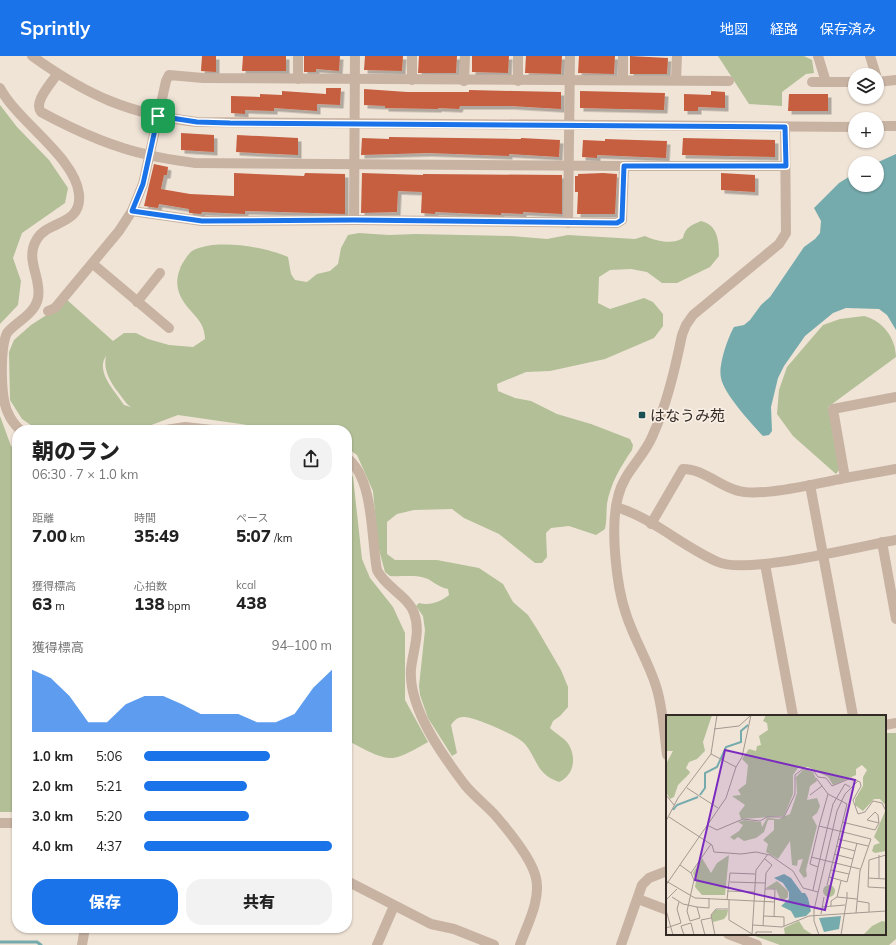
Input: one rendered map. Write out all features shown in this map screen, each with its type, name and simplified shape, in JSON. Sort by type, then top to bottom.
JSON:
[{"type":"street","points":[[32,56],[57,74],[109,102],[134,111],[197,122],[785,127],[848,126]]},
{"type":"street","points":[[298,56],[298,79]]},
{"type":"street","points":[[354,220],[355,56]]},
{"type":"street","points":[[412,56],[412,80]]},
{"type":"street","points":[[464,56],[464,81]]},
{"type":"street","points":[[518,56],[518,81]]},
{"type":"street","points":[[568,223],[570,166],[570,56]]},
{"type":"street","points":[[623,56],[623,80]]},
{"type":"street","points":[[676,80],[677,56]]},
{"type":"street","points":[[818,56],[826,82]]},
{"type":"street","points":[[870,56],[874,68]]},
{"type":"street","points":[[57,74],[39,102],[39,109],[41,112],[70,128],[100,140],[149,156],[195,163],[786,166]]},
{"type":"street","points":[[48,310],[55,308],[93,264],[119,231],[132,211],[143,184],[166,81],[169,75],[203,78],[355,80],[729,81]]},
{"type":"street","points":[[884,81],[896,80]]},
{"type":"street","points":[[812,82],[848,82]]},
{"type":"street","points":[[0,88],[20,116],[64,162],[75,179],[79,196],[78,205],[69,218],[43,232],[37,239],[31,256],[38,281],[38,300],[33,309],[5,335],[3,341],[0,365],[1,389],[7,412],[16,425]]},
{"type":"street","points":[[884,126],[896,126]]},
{"type":"street","points":[[666,747],[661,709],[656,687],[626,614],[619,589],[614,521],[618,496],[628,473],[652,438],[663,410],[682,335],[686,325],[693,315],[779,244],[786,233],[785,127]]},
{"type":"street","points":[[132,211],[202,221],[354,220],[617,223],[622,220],[624,166]]},
{"type":"street","points":[[93,264],[169,328]]},
{"type":"street","points":[[137,302],[160,273]]},
{"type":"street","points":[[845,478],[833,409],[896,398]]},
{"type":"street","points":[[352,464],[357,469],[364,483],[375,558],[379,574],[386,584],[414,611],[418,630],[411,670],[412,685],[416,702],[425,723],[441,750],[466,786],[495,816],[532,866],[536,878],[537,893],[520,945]]},
{"type":"street","points":[[651,524],[683,469],[693,469],[728,488],[741,492],[755,493],[810,485],[896,469]]},
{"type":"street","points":[[810,485],[853,715]]},
{"type":"street","points":[[616,507],[651,524],[683,544],[720,563],[740,565],[765,564],[896,540]]},
{"type":"street","points":[[882,542],[896,619]]},
{"type":"street","points":[[765,564],[793,715]]},
{"type":"street","points":[[886,725],[896,723]]},
{"type":"street","points":[[0,823],[12,823]]},
{"type":"street","points":[[621,945],[642,885],[649,878],[666,871]]},
{"type":"street","points":[[352,884],[431,924],[454,930],[494,945]]},
{"type":"street","points":[[638,899],[666,910]]},
{"type":"street","points":[[377,945],[394,906]]},
{"type":"street","points":[[82,945],[84,933]]},
{"type":"street","points":[[731,935],[757,945]]},
{"type":"green space","points":[[718,56],[804,56],[812,60],[814,73],[806,74],[782,92],[782,106],[749,104]]},
{"type":"green space","points":[[0,105],[17,127],[49,160],[68,188],[65,203],[22,233],[13,258],[21,281],[18,305],[0,324]]},
{"type":"green space","points":[[701,221],[707,223],[716,234],[719,245],[719,256],[710,267],[677,283],[662,283],[647,272],[631,269],[610,270],[599,277],[598,303],[610,309],[644,298],[653,302],[663,314],[663,326],[654,338],[605,359],[550,371],[526,372],[497,384],[498,391],[515,398],[531,401],[557,414],[591,424],[630,439],[633,445],[632,450],[616,476],[608,497],[605,529],[596,535],[569,526],[551,528],[546,533],[547,557],[542,563],[535,563],[499,534],[464,518],[452,509],[414,510],[397,514],[387,522],[387,554],[395,560],[437,560],[479,568],[503,584],[513,602],[528,615],[561,670],[568,687],[568,707],[553,721],[550,728],[568,743],[573,756],[572,766],[568,776],[559,782],[551,779],[542,771],[525,744],[514,736],[496,727],[468,718],[459,718],[451,725],[457,753],[452,756],[428,718],[420,695],[419,686],[425,630],[423,616],[416,606],[419,603],[431,604],[442,600],[449,595],[448,589],[423,577],[390,576],[385,572],[378,546],[373,491],[357,455],[352,452],[352,425],[248,425],[178,415],[151,425],[31,425],[22,419],[10,400],[9,352],[14,340],[31,325],[66,299],[113,341],[124,333],[136,333],[148,339],[169,345],[193,347],[205,339],[204,331],[198,319],[184,303],[181,297],[177,283],[181,266],[186,258],[192,251],[202,247],[214,245],[240,245],[279,253],[288,257],[291,274],[295,280],[307,282],[317,274],[330,271],[338,264],[341,248],[348,235],[359,233],[389,235],[416,234],[511,236],[547,239],[568,235],[635,239],[645,236],[659,241],[669,242],[683,238],[685,231],[692,225]],"holes":[[[106,356],[106,369],[114,387],[131,407],[124,405],[108,382],[103,369],[103,362]]]},
{"type":"green space","points":[[864,316],[877,321],[887,331],[894,343],[896,357],[828,407],[839,470],[836,474],[793,436],[777,414],[779,390],[787,367],[823,325],[840,319]]},
{"type":"green space","points":[[0,416],[12,446],[12,812],[0,812]]},
{"type":"green space","points":[[352,476],[362,559],[370,578],[393,607],[405,633],[405,700],[428,742],[399,757],[394,758],[374,754],[352,743]]},
{"type":"green space","points":[[886,733],[896,733],[896,939],[889,945],[780,945],[752,935],[886,935]]},
{"type":"water","points":[[896,154],[896,330],[887,315],[879,309],[846,308],[833,313],[805,336],[784,366],[778,378],[771,407],[772,431],[769,435],[763,436],[732,400],[723,385],[720,373],[726,344],[734,327],[744,325],[750,320],[761,305],[770,297],[804,247],[815,239],[820,233],[821,221],[814,208],[839,183],[848,177],[848,192],[884,192],[884,159]]},
{"type":"building","points":[[202,56],[216,56],[216,72],[201,71]]},
{"type":"building","points":[[243,56],[286,56],[286,71],[242,71]]},
{"type":"building","points":[[304,56],[340,56],[339,71],[316,69],[316,72],[304,72]]},
{"type":"building","points":[[365,56],[403,56],[402,71],[364,70]]},
{"type":"building","points":[[419,56],[457,56],[456,73],[418,73]]},
{"type":"building","points":[[472,56],[509,56],[508,73],[472,72]]},
{"type":"building","points":[[526,56],[562,56],[561,74],[525,73]]},
{"type":"building","points":[[579,56],[615,56],[614,74],[578,73]]},
{"type":"building","points":[[630,56],[668,58],[667,74],[630,74]]},
{"type":"building","points":[[326,88],[341,88],[340,105],[317,104],[317,111],[274,108],[274,111],[245,110],[245,114],[231,113],[231,96],[260,97],[260,94],[282,95],[282,91],[326,94]]},
{"type":"building","points":[[364,89],[407,92],[469,92],[469,90],[561,92],[561,109],[511,106],[460,106],[459,109],[385,108],[385,106],[364,105]]},
{"type":"building","points":[[580,91],[665,93],[664,110],[580,108]]},
{"type":"building","points":[[711,91],[725,92],[725,108],[698,107],[698,111],[684,111],[684,94],[711,95]]},
{"type":"building","points":[[789,94],[828,94],[828,111],[788,111]]},
{"type":"building","points":[[181,133],[214,135],[214,152],[181,150]]},
{"type":"building","points":[[237,135],[298,138],[298,155],[236,152]]},
{"type":"building","points":[[389,137],[521,138],[560,140],[559,157],[509,154],[509,156],[428,153],[361,155],[362,138],[389,139]]},
{"type":"building","points":[[683,138],[775,140],[775,157],[682,155]]},
{"type":"building","points":[[605,139],[667,141],[666,158],[597,155],[597,158],[582,157],[583,140],[605,141]]},
{"type":"building","points":[[154,164],[168,167],[167,175],[164,175],[161,189],[190,194],[234,196],[234,173],[304,176],[305,173],[345,174],[345,214],[245,211],[245,214],[202,212],[201,214],[189,213],[189,209],[159,204],[158,208],[144,206]]},
{"type":"building","points":[[362,173],[423,175],[562,175],[562,214],[523,212],[523,214],[501,213],[501,215],[435,212],[435,214],[421,213],[422,192],[398,191],[397,212],[361,213]]},
{"type":"building","points":[[721,173],[755,175],[755,192],[721,190]]},
{"type":"building","points":[[578,174],[617,174],[615,214],[577,214],[578,192],[575,192],[575,176],[578,176]]},
{"type":"waterway","points":[[0,942],[37,942],[41,945]]},
{"type":"place","name":"はなうみ苑","points":[[642,415]]},
{"type":"route","points":[[158,116],[197,122],[230,123],[785,127],[786,166],[624,166],[622,220],[617,223],[354,220],[202,221],[132,211],[143,184],[158,116]]}]
